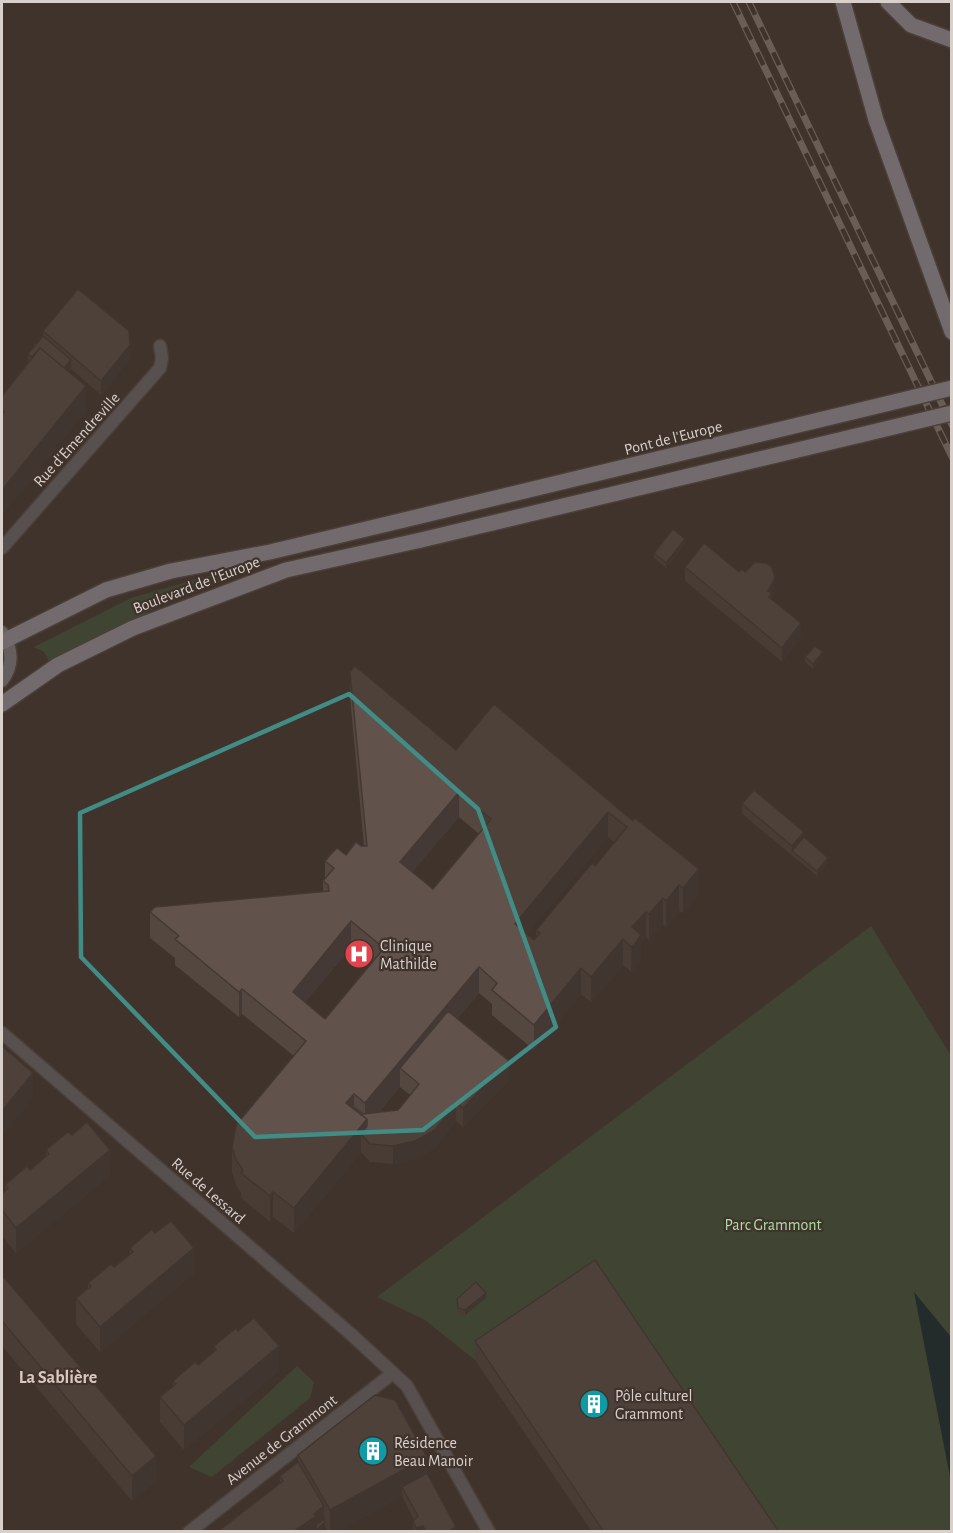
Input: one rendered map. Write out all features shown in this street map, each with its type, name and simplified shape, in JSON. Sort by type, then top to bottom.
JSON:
[{"type":"main road","points":[[843,2],[876,120],[951,332]]},
{"type":"main road","points":[[888,2],[911,25],[951,40]]},
{"type":"main road","name":"Pont de l'Europe","points":[[404,520],[951,388]]},
{"type":"main road","name":"Boulevard de l'Europe","points":[[2,704],[58,665],[133,627],[285,570],[421,540],[951,413]]},
{"type":"main road","name":"Boulevard de l'Europe","points":[[3,638],[106,590],[171,572],[270,552],[404,520]]},
{"type":"street","name":"Rue d'Emendreville","points":[[2,548],[160,368],[162,358],[160,346]]},
{"type":"street","points":[[2,681],[8,673],[12,657],[3,638]]},
{"type":"street","name":"Rue de Lessard","points":[[2,1033],[323,1310],[407,1386],[489,1532]]},
{"type":"street","name":"Avenue de Grammont","points":[[189,1532],[393,1373]]},
{"type":"highlighted area","points":[[349,694],[478,809],[556,1027],[423,1130],[255,1137],[81,957],[80,813]]},
{"type":"green space","points":[[232,569],[235,576],[153,609],[50,663],[44,652],[34,647],[131,598]]},
{"type":"green space","name":"Parc Grammont","points":[[871,926],[951,1056],[951,1531],[769,1531],[595,1279],[475,1360],[425,1320],[377,1297]]},
{"type":"green space","points":[[297,1366],[314,1382],[310,1398],[212,1477],[189,1467]]},
{"type":"water","points":[[914,1292],[951,1337],[951,1482]]},
{"type":"building","points":[[78,289],[129,331],[130,345],[101,381],[43,331]]},
{"type":"building","points":[[43,336],[71,360],[64,368],[40,348],[32,357],[28,354]]},
{"type":"building","points":[[40,348],[86,386],[2,490],[2,415],[4,412],[2,396]]},
{"type":"building","points":[[673,529],[685,539],[666,563],[654,553]]},
{"type":"building","points":[[704,543],[739,572],[741,569],[745,572],[755,562],[766,563],[772,567],[775,578],[768,591],[772,593],[769,597],[801,623],[782,648],[685,567]]},
{"type":"building","points":[[815,646],[823,652],[813,664],[805,657]]},
{"type":"building","points":[[355,666],[456,750],[494,704],[633,821],[635,818],[699,869],[683,888],[679,885],[666,901],[663,898],[649,914],[646,912],[632,927],[641,935],[635,944],[631,947],[623,939],[591,977],[581,968],[534,1025],[492,990],[497,983],[479,967],[365,1103],[354,1094],[346,1103],[367,1119],[294,1208],[273,1192],[270,1196],[241,1173],[243,1170],[236,1160],[232,1147],[236,1125],[306,1041],[242,989],[239,992],[175,939],[179,936],[150,912],[155,907],[329,891],[328,885],[323,881],[334,868],[325,861],[337,848],[346,855],[356,842],[361,846],[367,846],[350,672]],"holes":[[[459,792],[491,819],[433,889],[400,862]],[[608,812],[627,827],[595,866],[592,863],[536,930],[540,933],[534,940],[515,924]],[[351,921],[384,948],[325,1019],[293,992]]]},
{"type":"building","points":[[754,790],[804,832],[792,846],[742,804]]},
{"type":"building","points":[[804,837],[828,858],[817,871],[792,851]]},
{"type":"building","points":[[448,1011],[509,1061],[463,1108],[456,1103],[435,1130],[415,1141],[393,1146],[370,1144],[361,1134],[367,1126],[367,1119],[350,1106],[363,1114],[398,1110],[419,1084],[400,1068]]},
{"type":"building","points":[[2,1046],[33,1073],[2,1111]]},
{"type":"building","points":[[87,1122],[110,1150],[16,1228],[2,1210],[2,1194],[8,1188],[5,1185],[27,1166],[30,1170],[49,1154],[46,1150],[68,1132],[72,1135]]},
{"type":"building","points":[[171,1221],[194,1248],[100,1327],[76,1298],[91,1286],[88,1283],[111,1264],[114,1267],[133,1252],[130,1248],[152,1229],[155,1233]]},
{"type":"building","name":"Pôle culturel Grammont","points":[[595,1260],[779,1532],[604,1532],[475,1341]]},
{"type":"building","points":[[2,1275],[156,1456],[132,1476],[2,1321]]},
{"type":"building","points":[[476,1282],[486,1293],[465,1310],[458,1308],[457,1299]]},
{"type":"building","points":[[254,1318],[279,1346],[184,1425],[160,1397],[176,1384],[173,1381],[195,1362],[198,1365],[216,1350],[214,1346],[236,1328],[238,1331]]},
{"type":"building","name":"Résidence Beau Manoir","points":[[375,1395],[395,1400],[427,1457],[330,1510],[298,1455]]},
{"type":"building","points":[[298,1462],[324,1506],[314,1514],[316,1516],[293,1532],[217,1532],[283,1481],[280,1476]]},
{"type":"building","points":[[427,1473],[456,1527],[447,1532],[426,1532],[423,1526],[416,1528],[413,1521],[418,1516],[402,1487]]},
{"type":"building","points":[[324,1519],[325,1522],[316,1530],[316,1525]]},
{"type":"railway","points":[[733,2],[952,457]]},
{"type":"railway","points":[[749,2],[952,425]]},
{"type":"place","name":"Clinique Mathilde","points":[[359,954]]},
{"type":"place","name":"Pôle culturel Grammont","points":[[594,1404]]},
{"type":"place","name":"Résidence Beau Manoir","points":[[373,1451]]},
{"type":"district","name":"La Sablière","points":[[58,1377]]}]
